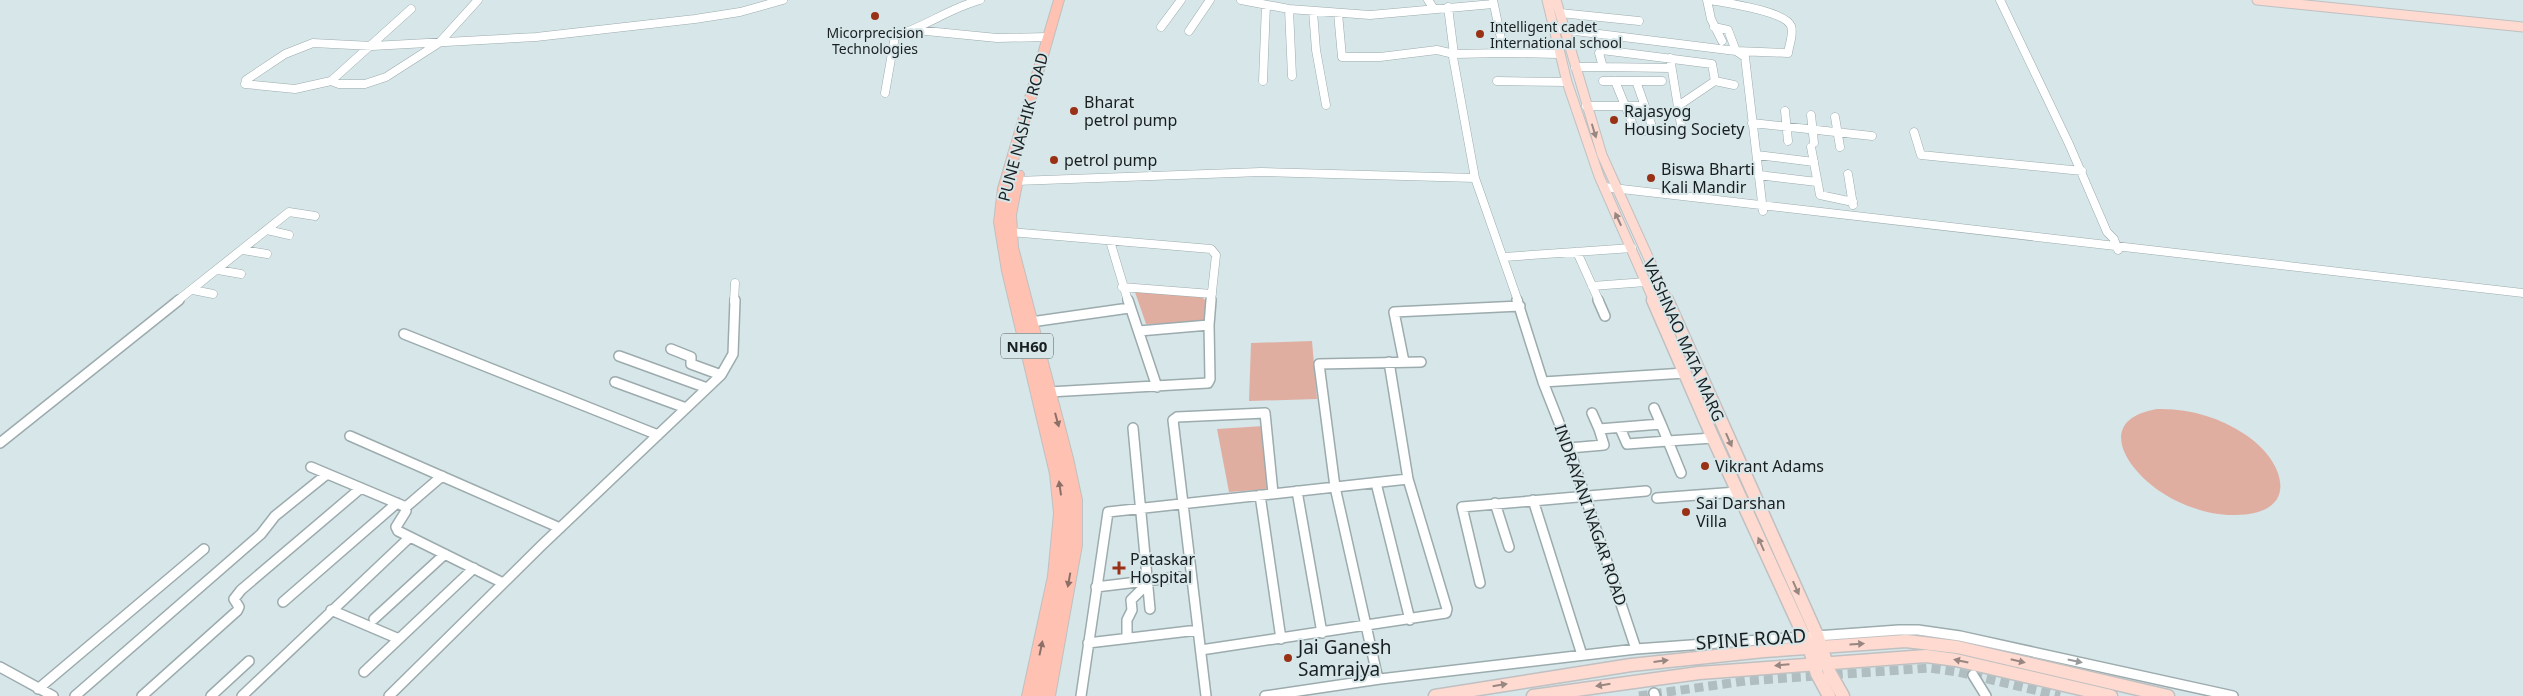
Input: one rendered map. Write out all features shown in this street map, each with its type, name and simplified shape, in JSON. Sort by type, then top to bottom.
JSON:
[{"type":"highway","name":"PUNE NASHIK ROAD","points":[[1030,696],[1058,560],[1062,513],[1061,490],[1008,271],[1000,222],[1004,188],[1059,0]]},
{"type":"highway","name":"PUNE NASHIK ROAD","points":[[1046,696],[1070,577],[1075,517],[1071,480],[1016,264],[1010,232],[1010,215],[1016,181],[1067,0]]},
{"type":"main road","name":"VAISHNAO MATA MARG","points":[[1547,0],[1575,67],[1611,191],[1646,282],[1736,489],[1812,641]]},
{"type":"main road","name":"VAISHNAO MATA MARG","points":[[1556,0],[1560,13],[1558,29],[1559,54],[1586,142],[1611,191],[1749,485],[1822,668]]},
{"type":"main road","points":[[2257,0],[2523,25]]},
{"type":"main road","points":[[2288,0],[2523,25]]},
{"type":"main road","points":[[1736,489],[1749,485]]},
{"type":"main road","name":"SPINE ROAD","points":[[1435,696],[1631,665],[1812,641],[1906,641],[1933,643],[2168,696]]},
{"type":"main road","name":"SPINE ROAD","points":[[1533,696],[1641,679],[1822,668],[1926,656],[1956,660],[2111,696]]},
{"type":"main road","points":[[1822,668],[1829,696]]},
{"type":"main road","points":[[1822,668],[1842,696]]},
{"type":"street","points":[[478,0],[439,43],[379,81],[356,84],[331,81],[295,89],[245,84],[246,80],[285,54],[313,43],[372,46],[439,43],[570,34],[694,19],[754,8],[783,0]]},
{"type":"street","points":[[754,8],[756,0]]},
{"type":"street","points":[[885,93],[894,38],[900,34],[916,30],[952,9],[980,0]]},
{"type":"street","points":[[1161,27],[1181,0]]},
{"type":"street","points":[[1190,31],[1210,0]]},
{"type":"street","points":[[1241,0],[1289,9],[1384,14],[1492,2],[1504,53]]},
{"type":"street","points":[[1428,0],[1434,9]]},
{"type":"street","points":[[1558,29],[1736,51],[1788,53],[1791,24],[1788,20],[1758,9],[1709,0],[1714,27],[1722,41]]},
{"type":"street","points":[[2000,0],[2082,171],[2107,232],[2117,249]]},
{"type":"street","points":[[1263,81],[1266,5]]},
{"type":"street","points":[[1448,7],[1454,62],[1476,178],[1504,257],[1632,248]]},
{"type":"street","points":[[331,81],[411,9]]},
{"type":"street","points":[[1289,9],[1292,76]]},
{"type":"street","points":[[1314,11],[1318,60],[1326,105]]},
{"type":"street","points":[[1338,13],[1342,57],[1386,56],[1437,50],[1454,54],[1559,54]]},
{"type":"street","points":[[1560,13],[1639,21]]},
{"type":"street","points":[[1613,28],[1614,18]]},
{"type":"street","points":[[1714,27],[1728,30],[1736,51],[1745,57],[1763,208]]},
{"type":"street","points":[[916,30],[997,38],[1048,37]]},
{"type":"street","points":[[1603,67],[1599,53],[1602,50],[1670,58],[1712,64],[1715,81]]},
{"type":"street","points":[[1670,58],[1681,126]]},
{"type":"street","points":[[1575,67],[1671,68]]},
{"type":"street","points":[[1497,81],[1567,82]]},
{"type":"street","points":[[1603,81],[1662,81]]},
{"type":"street","points":[[1615,81],[1623,106],[1636,132],[1654,132],[1636,81]]},
{"type":"street","points":[[1678,106],[1715,81],[1734,85]]},
{"type":"street","points":[[1675,90],[1692,97]]},
{"type":"street","points":[[1586,106],[1644,106]]},
{"type":"street","points":[[1785,111],[1788,141]]},
{"type":"street","points":[[1810,114],[1813,130],[1814,162],[1817,182],[1822,197],[1853,205],[1848,174]]},
{"type":"street","points":[[1835,117],[1840,147]]},
{"type":"street","points":[[1752,123],[1872,136]]},
{"type":"street","points":[[1914,132],[1921,155],[2082,171]]},
{"type":"street","points":[[1757,155],[1814,162]]},
{"type":"street","points":[[1016,181],[1261,172],[1476,178]]},
{"type":"street","points":[[1758,175],[1817,182]]},
{"type":"street","points":[[1611,191],[2107,247],[2523,299]]},
{"type":"street","points":[[0,443],[289,212],[315,216]]},
{"type":"street","points":[[267,230],[289,235]]},
{"type":"street","points":[[1010,232],[1211,250],[1216,255],[1209,325],[1210,379],[1208,383],[1049,392]]},
{"type":"street","points":[[2107,232],[2104,237],[2107,247]]},
{"type":"street","points":[[1110,241],[1122,287],[1157,387]]},
{"type":"street","points":[[2117,249],[2523,293]]},
{"type":"street","points":[[243,250],[267,254]]},
{"type":"street","points":[[1577,252],[1605,316]]},
{"type":"street","name":"INDRAYANI NAGAR ROAD","points":[[1504,257],[1544,382],[1569,448],[1636,648]]},
{"type":"street","points":[[218,270],[241,274]]},
{"type":"street","points":[[1592,286],[1646,282]]},
{"type":"street","points":[[389,696],[503,583],[721,375],[733,354],[735,283]]},
{"type":"street","points":[[1122,287],[1212,294]]},
{"type":"street","points":[[192,290],[213,294]]},
{"type":"street","points":[[1404,362],[1394,312],[1520,306]]},
{"type":"street","points":[[1031,322],[1129,308]]},
{"type":"street","points":[[1139,332],[1209,325]]},
{"type":"street","points":[[404,334],[658,435]]},
{"type":"street","points":[[671,349],[692,357],[691,364],[721,375]]},
{"type":"street","points":[[618,356],[707,388]]},
{"type":"street","points":[[1201,650],[1446,614],[1447,610],[1408,479],[1389,362]]},
{"type":"street","points":[[1378,679],[1335,487],[1319,364],[1421,362]]},
{"type":"street","points":[[1544,382],[1685,372]]},
{"type":"street","points":[[615,382],[686,408]]},
{"type":"street","points":[[1654,408],[1681,473]]},
{"type":"street","points":[[1569,448],[1604,445],[1592,413]]},
{"type":"street","points":[[1206,696],[1172,423],[1177,417],[1265,414],[1274,494]]},
{"type":"street","points":[[1599,429],[1661,424]]},
{"type":"street","points":[[1133,428],[1141,508],[1145,582],[1150,609]]},
{"type":"street","points":[[1620,428],[1628,444],[1713,438]]},
{"type":"street","points":[[350,436],[560,528]]},
{"type":"street","points":[[311,467],[402,505],[406,511],[396,527],[398,531],[503,583]]},
{"type":"street","points":[[75,696],[258,538],[276,516],[327,474]]},
{"type":"street","points":[[283,602],[402,505],[442,476]]},
{"type":"street","points":[[1081,696],[1108,512],[1408,479]]},
{"type":"street","points":[[1376,483],[1410,620]]},
{"type":"street","points":[[142,696],[237,611],[239,607],[234,599],[241,590],[361,488]]},
{"type":"street","points":[[1657,498],[1736,489]]},
{"type":"street","points":[[1296,491],[1322,633]]},
{"type":"street","points":[[1480,583],[1462,506],[1646,491]]},
{"type":"street","points":[[1260,495],[1282,639]]},
{"type":"street","points":[[1533,500],[1582,655]]},
{"type":"street","points":[[1495,503],[1509,547]]},
{"type":"street","points":[[242,696],[410,537]]},
{"type":"street","points":[[38,689],[204,549]]},
{"type":"street","points":[[374,619],[445,554]]},
{"type":"street","points":[[364,672],[474,568]]},
{"type":"street","points":[[1096,587],[1179,577]]},
{"type":"street","points":[[1127,638],[1127,620],[1132,610],[1131,600],[1142,589],[1145,582]]},
{"type":"street","points":[[331,610],[399,639]]},
{"type":"street","points":[[1088,642],[1198,630]]},
{"type":"street","name":"SPINE ROAD","points":[[1265,696],[1378,679],[1636,648],[1812,641],[1885,630],[1933,631],[2232,696]]},
{"type":"street","points":[[211,696],[249,660]]},
{"type":"street","points":[[0,667],[53,696]]},
{"type":"street","points":[[1973,675],[1986,696]]},
{"type":"shaded area","points":[[1135,292],[1201,296],[1206,301],[1205,319],[1198,323],[1146,324]]},
{"type":"shaded area","points":[[1312,341],[1317,399],[1249,401],[1251,343]]},
{"type":"shaded area","points":[[2157,409],[2181,410],[2203,415],[2225,423],[2246,435],[2260,446],[2278,472],[2280,485],[2278,496],[2271,506],[2257,512],[2236,515],[2217,514],[2178,502],[2148,482],[2128,459],[2122,446],[2121,434],[2126,423],[2138,415]]},
{"type":"shaded area","points":[[1264,426],[1269,489],[1229,492],[1217,429]]},
{"type":"tunnel","points":[[1639,696],[1745,681],[1930,668],[1958,672],[2060,696]]},
{"type":"place","name":"Micorprecision Technologies","points":[[875,16]]},
{"type":"place","name":"Intelligent cadet International school","points":[[1480,34]]},
{"type":"place","name":"Bharat petrol pump","points":[[1074,111]]},
{"type":"place","name":"Rajasyog Housing Society","points":[[1614,120]]},
{"type":"place","name":"petrol pump","points":[[1054,160]]},
{"type":"place","name":"Biswa Bharti Kali Mandir","points":[[1651,178]]},
{"type":"place","name":"Vikrant Adams","points":[[1705,466]]},
{"type":"place","name":"Sai Darshan Villa","points":[[1686,512]]},
{"type":"place","name":"Pataskar Hospital","points":[[1119,568]]},
{"type":"place","name":"Jai Ganesh Samrajya","points":[[1288,658]]}]
